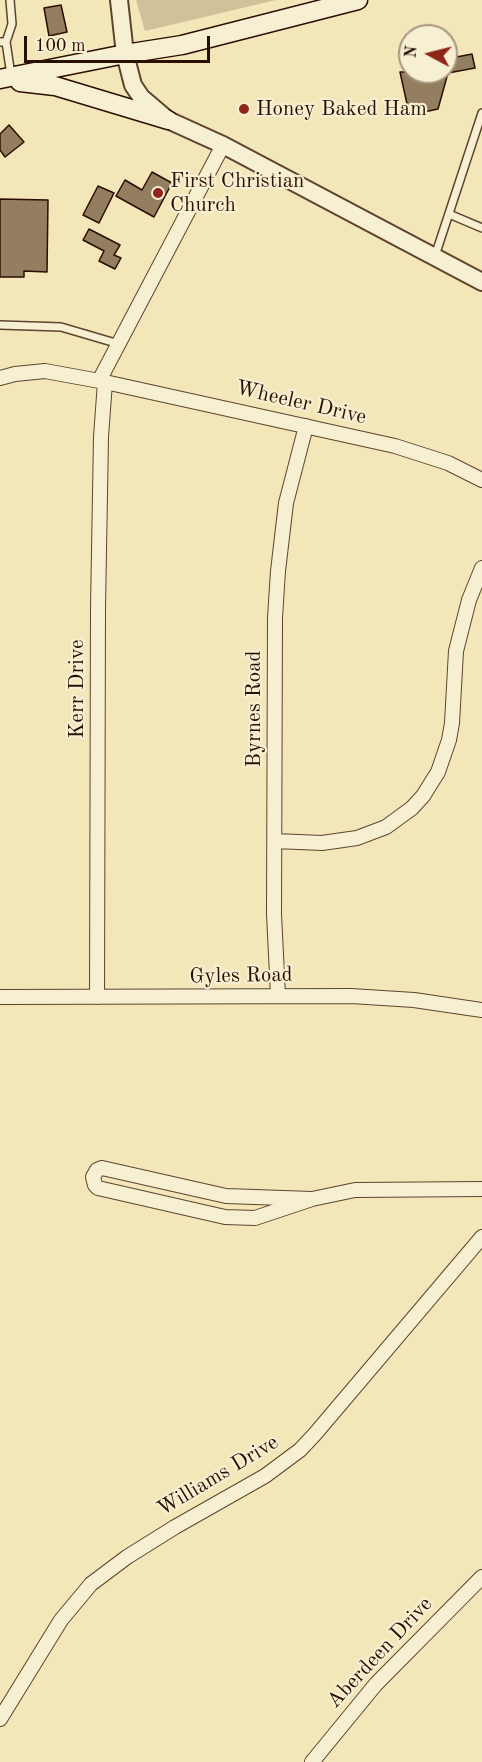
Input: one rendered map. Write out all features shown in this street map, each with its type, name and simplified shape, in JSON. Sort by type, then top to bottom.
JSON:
[{"type":"main road","points":[[4,79],[125,54],[182,45],[358,0]]},
{"type":"main road","points":[[4,79],[55,86],[168,120]]},
{"type":"street","points":[[119,0],[125,54],[133,85],[141,97],[168,120],[223,145],[482,282]]},
{"type":"street","name":"Kerr Drive","points":[[97,997],[98,596],[102,381],[223,145]]},
{"type":"street","name":"Wheeler Drive","points":[[0,378],[45,371],[102,381],[395,446],[448,463],[482,480]]},
{"type":"street","name":"Byrnes Road","points":[[278,995],[275,961],[275,618],[286,503],[306,426]]},
{"type":"street","points":[[275,841],[322,843],[357,838],[375,832],[406,813],[428,790],[438,772],[449,740],[456,651],[469,600],[482,568]]},
{"type":"street","name":"Gyles Road","points":[[0,997],[207,998],[278,995],[414,1000],[482,1010]]},
{"type":"street","points":[[312,1198],[226,1196],[106,1168],[97,1170],[93,1177],[98,1188],[225,1217],[243,1219],[268,1215],[312,1198],[355,1190],[482,1189]]},
{"type":"street","name":"Williams Drive","points":[[0,1719],[61,1620],[91,1584],[127,1557],[174,1527],[265,1476],[300,1450],[482,1238]]},
{"type":"street","name":"Aberdeen Drive","points":[[312,1762],[376,1684],[482,1577]]},
{"type":"lane","points":[[4,79],[3,42],[12,24],[10,0]]},
{"type":"lane","points":[[434,258],[482,113]]},
{"type":"lane","points":[[449,213],[482,228]]},
{"type":"lane","points":[[0,325],[61,327],[119,345]]},
{"type":"shaded area","points":[[136,0],[276,0],[145,31]]},
{"type":"building","points":[[61,5],[67,32],[49,36],[44,8]]},
{"type":"building","points":[[472,54],[475,68],[458,71],[458,57]]},
{"type":"building","points":[[403,84],[445,84],[438,109],[424,112],[423,116],[409,113]]},
{"type":"building","points":[[9,125],[24,142],[5,157],[0,150],[0,134]]},
{"type":"building","points":[[152,172],[172,183],[154,217],[116,196],[125,180],[142,190]]},
{"type":"building","points":[[98,186],[114,193],[99,223],[83,215]]},
{"type":"building","points":[[0,199],[48,200],[47,272],[24,271],[24,277],[0,277]]},
{"type":"building","points":[[89,229],[120,245],[114,255],[121,258],[115,269],[99,261],[104,251],[83,240]]},
{"type":"place","name":"Honey Baked Ham","points":[[244,109]]},
{"type":"place","name":"First Christian Church","points":[[158,193]]}]
